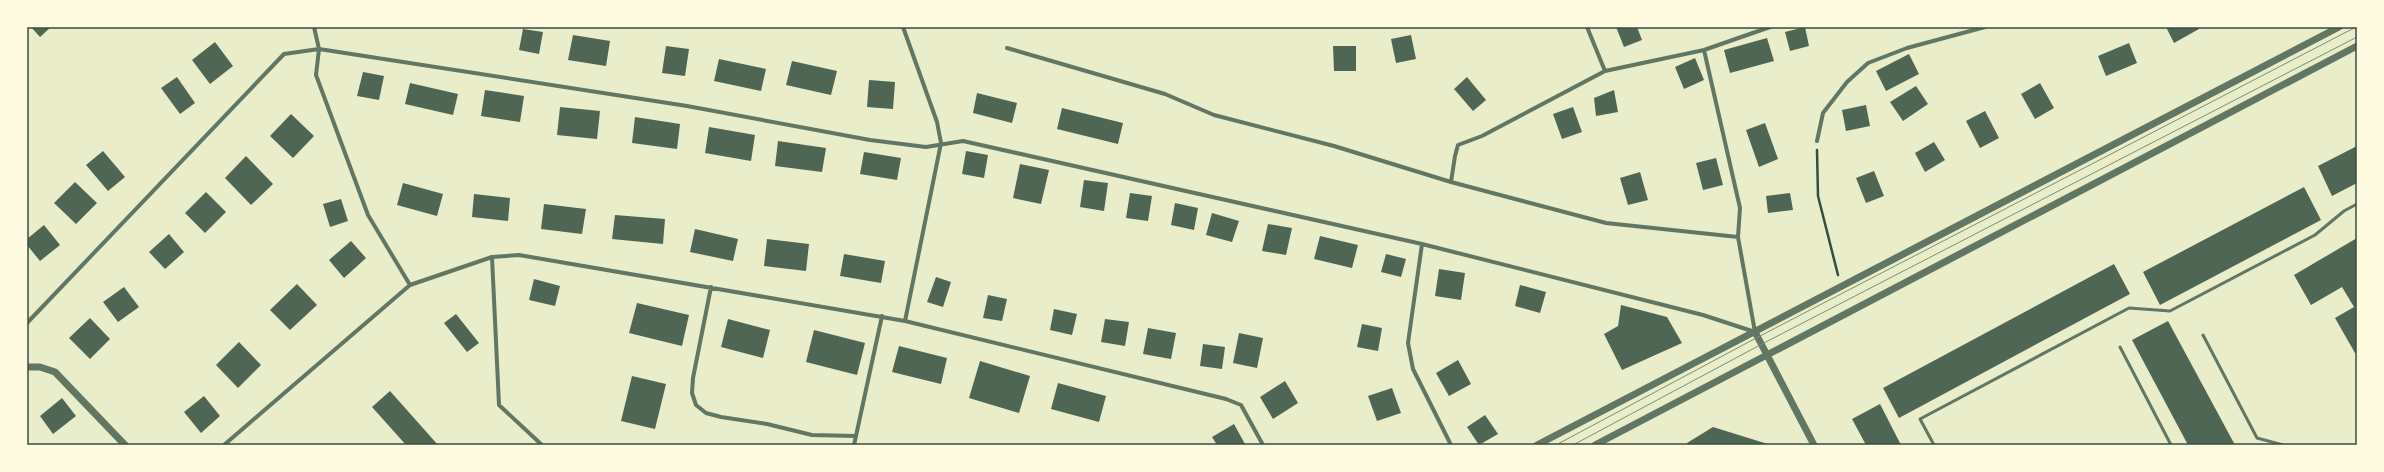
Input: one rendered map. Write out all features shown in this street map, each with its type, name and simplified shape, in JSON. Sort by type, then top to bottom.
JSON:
[{"type":"street","points":[[314,27],[319,49],[316,75],[368,215],[410,285]]},
{"type":"street","points":[[903,27],[937,122],[941,144],[905,321]]},
{"type":"street","points":[[1588,27],[1605,71]]},
{"type":"street","points":[[1451,182],[1458,145],[1482,136],[1605,71],[1704,50],[1770,27]]},
{"type":"street","points":[[1817,141],[1824,113],[1846,82],[1868,63],[1907,48],[1985,27]]},
{"type":"street","points":[[1537,445],[2339,27]]},
{"type":"street","points":[[1595,445],[2357,46]]},
{"type":"street","points":[[1006,48],[1165,94],[1214,115],[1334,146],[1451,182],[1606,223],[1738,237]]},
{"type":"street","points":[[27,323],[284,54],[319,49],[687,106],[870,140],[926,147],[963,141],[1422,244],[1703,316],[1755,332]]},
{"type":"street","points":[[1704,50],[1740,208],[1738,237],[1755,332],[1814,445]]},
{"type":"street","points":[[1422,244],[1408,343],[1413,369],[1451,445]]},
{"type":"street","points":[[224,445],[410,285],[492,257],[519,255],[882,316],[1226,398],[1241,405],[1263,445]]},
{"type":"street","points":[[492,257],[499,404],[542,445]]},
{"type":"street","points":[[711,287],[693,378],[692,394],[696,405],[706,413],[721,417],[767,424],[812,435],[856,436]]},
{"type":"street","points":[[854,445],[882,316]]},
{"type":"street","points":[[27,367],[40,367],[55,372],[124,445]]},
{"type":"lane","points":[[1934,445],[1920,419],[2129,308],[2170,311],[2315,235],[2344,211],[2357,204]]},
{"type":"lane","points":[[2203,335],[2257,438],[2283,445]]},
{"type":"lane","points":[[2120,347],[2171,445]]},
{"type":"path","points":[[1817,141],[1818,196],[1828,241],[1842,287]]},
{"type":"building","points":[[31,27],[51,27],[40,37]]},
{"type":"building","points":[[1616,27],[1637,27],[1642,40],[1624,47]]},
{"type":"building","points":[[1805,27],[1809,46],[1790,51],[1785,32]]},
{"type":"building","points":[[2166,27],[2198,27],[2199,29],[2174,43]]},
{"type":"building","points":[[523,29],[543,32],[539,54],[519,50]]},
{"type":"building","points":[[573,35],[610,41],[606,66],[568,60]]},
{"type":"building","points":[[1411,35],[1416,59],[1396,63],[1391,39]]},
{"type":"building","points":[[1767,38],[1774,61],[1730,73],[1724,50]]},
{"type":"building","points":[[215,42],[233,66],[210,84],[192,60]]},
{"type":"building","points":[[2129,43],[2137,63],[2106,76],[2098,56]]},
{"type":"building","points":[[666,46],[689,49],[685,76],[662,73]]},
{"type":"building","points":[[1333,46],[1356,46],[1356,71],[1334,71]]},
{"type":"building","points":[[1909,54],[1919,74],[1886,91],[1876,71]]},
{"type":"building","points":[[1695,58],[1704,80],[1684,89],[1675,67]]},
{"type":"building","points":[[719,59],[766,69],[761,91],[714,81]]},
{"type":"building","points":[[792,61],[837,71],[831,95],[786,85]]},
{"type":"building","points":[[363,72],[384,76],[379,100],[357,96]]},
{"type":"building","points":[[177,77],[195,103],[180,114],[161,88]]},
{"type":"building","points":[[1467,77],[1486,100],[1473,111],[1454,89]]},
{"type":"building","points":[[869,80],[895,82],[893,109],[867,107]]},
{"type":"building","points":[[410,83],[458,94],[453,115],[405,104]]},
{"type":"building","points":[[2040,83],[2054,108],[2035,119],[2021,94]]},
{"type":"building","points":[[1916,86],[1928,104],[1903,121],[1890,102]]},
{"type":"building","points":[[485,90],[524,96],[520,122],[481,116]]},
{"type":"building","points":[[1614,90],[1618,112],[1596,116],[1594,98]]},
{"type":"building","points":[[977,93],[1017,103],[1012,123],[973,113]]},
{"type":"building","points":[[1866,105],[1870,126],[1846,131],[1842,110]]},
{"type":"building","points":[[560,107],[600,111],[597,139],[557,135]]},
{"type":"building","points":[[1573,107],[1582,132],[1562,139],[1553,114]]},
{"type":"building","points":[[1062,108],[1123,123],[1118,144],[1057,129]]},
{"type":"building","points":[[1985,111],[1999,138],[1980,148],[1966,121]]},
{"type":"building","points":[[291,114],[314,136],[293,158],[270,136]]},
{"type":"building","points":[[635,117],[680,124],[677,149],[632,143]]},
{"type":"building","points":[[1765,123],[1778,159],[1759,167],[1746,130]]},
{"type":"building","points":[[709,127],[755,135],[751,161],[705,153]]},
{"type":"building","points":[[778,141],[826,148],[822,172],[775,166]]},
{"type":"building","points":[[1934,142],[1945,160],[1925,172],[1915,153]]},
{"type":"building","points":[[2357,146],[2357,183],[2332,196],[2318,166]]},
{"type":"building","points":[[103,151],[125,177],[108,191],[86,165]]},
{"type":"building","points":[[966,151],[988,155],[984,178],[962,174]]},
{"type":"building","points":[[864,152],[901,158],[897,180],[860,174]]},
{"type":"building","points":[[246,156],[273,184],[251,205],[225,178]]},
{"type":"building","points":[[1716,158],[1723,185],[1703,190],[1696,163]]},
{"type":"building","points":[[1020,164],[1049,170],[1041,204],[1013,198]]},
{"type":"building","points":[[1874,171],[1884,196],[1866,203],[1856,178]]},
{"type":"building","points":[[1640,172],[1648,200],[1628,205],[1620,178]]},
{"type":"building","points":[[1084,180],[1108,183],[1104,211],[1080,207]]},
{"type":"building","points":[[75,182],[97,203],[76,224],[54,203]]},
{"type":"building","points":[[403,183],[443,194],[437,216],[397,205]]},
{"type":"building","points":[[2304,187],[2321,220],[2160,305],[2143,272]]},
{"type":"building","points":[[206,192],[226,212],[205,233],[185,213]]},
{"type":"building","points":[[1130,193],[1152,196],[1148,221],[1126,218]]},
{"type":"building","points":[[1790,193],[1793,210],[1768,213],[1766,196]]},
{"type":"building","points":[[474,194],[510,198],[508,221],[472,217]]},
{"type":"building","points":[[341,199],[348,221],[330,227],[323,204]]},
{"type":"building","points":[[1175,203],[1198,208],[1194,230],[1171,225]]},
{"type":"building","points":[[544,204],[586,209],[582,234],[541,229]]},
{"type":"building","points":[[1212,213],[1239,221],[1232,242],[1206,235]]},
{"type":"building","points":[[615,215],[665,219],[663,244],[612,239]]},
{"type":"building","points":[[1268,224],[1292,228],[1286,255],[1262,251]]},
{"type":"building","points":[[44,225],[60,245],[40,261],[27,245],[27,239]]},
{"type":"building","points":[[695,229],[738,239],[733,261],[690,252]]},
{"type":"building","points":[[169,234],[184,252],[165,269],[149,252]]},
{"type":"building","points":[[1320,236],[1358,245],[1352,268],[1314,259]]},
{"type":"building","points":[[2357,238],[2357,352],[2355,353],[2335,318],[2354,307],[2342,287],[2311,305],[2294,275]]},
{"type":"building","points":[[767,239],[809,244],[806,271],[764,266]]},
{"type":"building","points":[[351,241],[366,258],[344,278],[329,260]]},
{"type":"building","points":[[844,254],[885,261],[881,283],[840,276]]},
{"type":"building","points":[[1386,254],[1406,259],[1401,277],[1381,272]]},
{"type":"building","points":[[2114,264],[2130,294],[1899,418],[1883,388]]},
{"type":"building","points":[[1439,269],[1465,273],[1461,300],[1435,296]]},
{"type":"building","points":[[936,277],[951,282],[943,307],[927,302]]},
{"type":"building","points":[[534,279],[560,286],[555,306],[529,300]]},
{"type":"building","points":[[297,284],[317,305],[290,330],[270,310]]},
{"type":"building","points":[[1520,285],[1546,292],[1540,313],[1515,306]]},
{"type":"building","points":[[124,287],[139,307],[118,322],[103,302]]},
{"type":"building","points":[[988,295],[1007,299],[1002,321],[983,318]]},
{"type":"building","points":[[637,303],[689,315],[682,346],[629,333]]},
{"type":"building","points":[[1621,305],[1667,317],[1682,343],[1622,370],[1604,334],[1618,326]]},
{"type":"building","points":[[1054,309],[1077,314],[1072,335],[1050,330]]},
{"type":"building","points":[[456,314],[479,343],[467,352],[444,323]]},
{"type":"building","points":[[90,318],[110,339],[90,359],[69,338]]},
{"type":"building","points":[[728,319],[770,330],[763,358],[721,347]]},
{"type":"building","points":[[1105,319],[1129,322],[1125,346],[1101,342]]},
{"type":"building","points":[[2168,321],[2235,445],[2188,445],[2132,340]]},
{"type":"building","points":[[1362,324],[1382,328],[1378,351],[1357,347]]},
{"type":"building","points":[[1148,328],[1176,333],[1171,359],[1143,354]]},
{"type":"building","points":[[814,330],[865,343],[857,375],[806,362]]},
{"type":"building","points":[[1239,333],[1263,338],[1257,368],[1233,363]]},
{"type":"building","points":[[239,342],[261,365],[238,388],[216,365]]},
{"type":"building","points":[[1203,344],[1225,347],[1222,369],[1200,366]]},
{"type":"building","points":[[899,346],[947,358],[941,384],[892,372]]},
{"type":"building","points":[[1458,360],[1471,384],[1449,396],[1436,373]]},
{"type":"building","points":[[980,361],[1030,376],[1019,413],[969,398]]},
{"type":"building","points":[[632,376],[666,384],[655,429],[621,421]]},
{"type":"building","points":[[1285,381],[1298,403],[1273,419],[1260,397]]},
{"type":"building","points":[[1058,383],[1106,396],[1099,422],[1051,409]]},
{"type":"building","points":[[1392,388],[1401,413],[1377,421],[1368,396]]},
{"type":"building","points":[[390,391],[438,445],[406,445],[372,407]]},
{"type":"building","points":[[204,396],[220,416],[201,433],[184,412]]},
{"type":"building","points":[[62,398],[76,416],[53,434],[40,416]]},
{"type":"building","points":[[1880,404],[1901,445],[1866,445],[1852,419]]},
{"type":"building","points":[[1485,415],[1498,434],[1479,445],[1467,427]]},
{"type":"building","points":[[1234,424],[1245,444],[1217,445],[1212,437]]},
{"type":"building","points":[[1713,427],[1771,445],[1688,445],[1687,443]]},
{"type":"tram line","points":[[1556,445],[1758,337],[2356,27]]},
{"type":"tram line","points":[[1573,445],[1762,344],[2357,37]]}]
